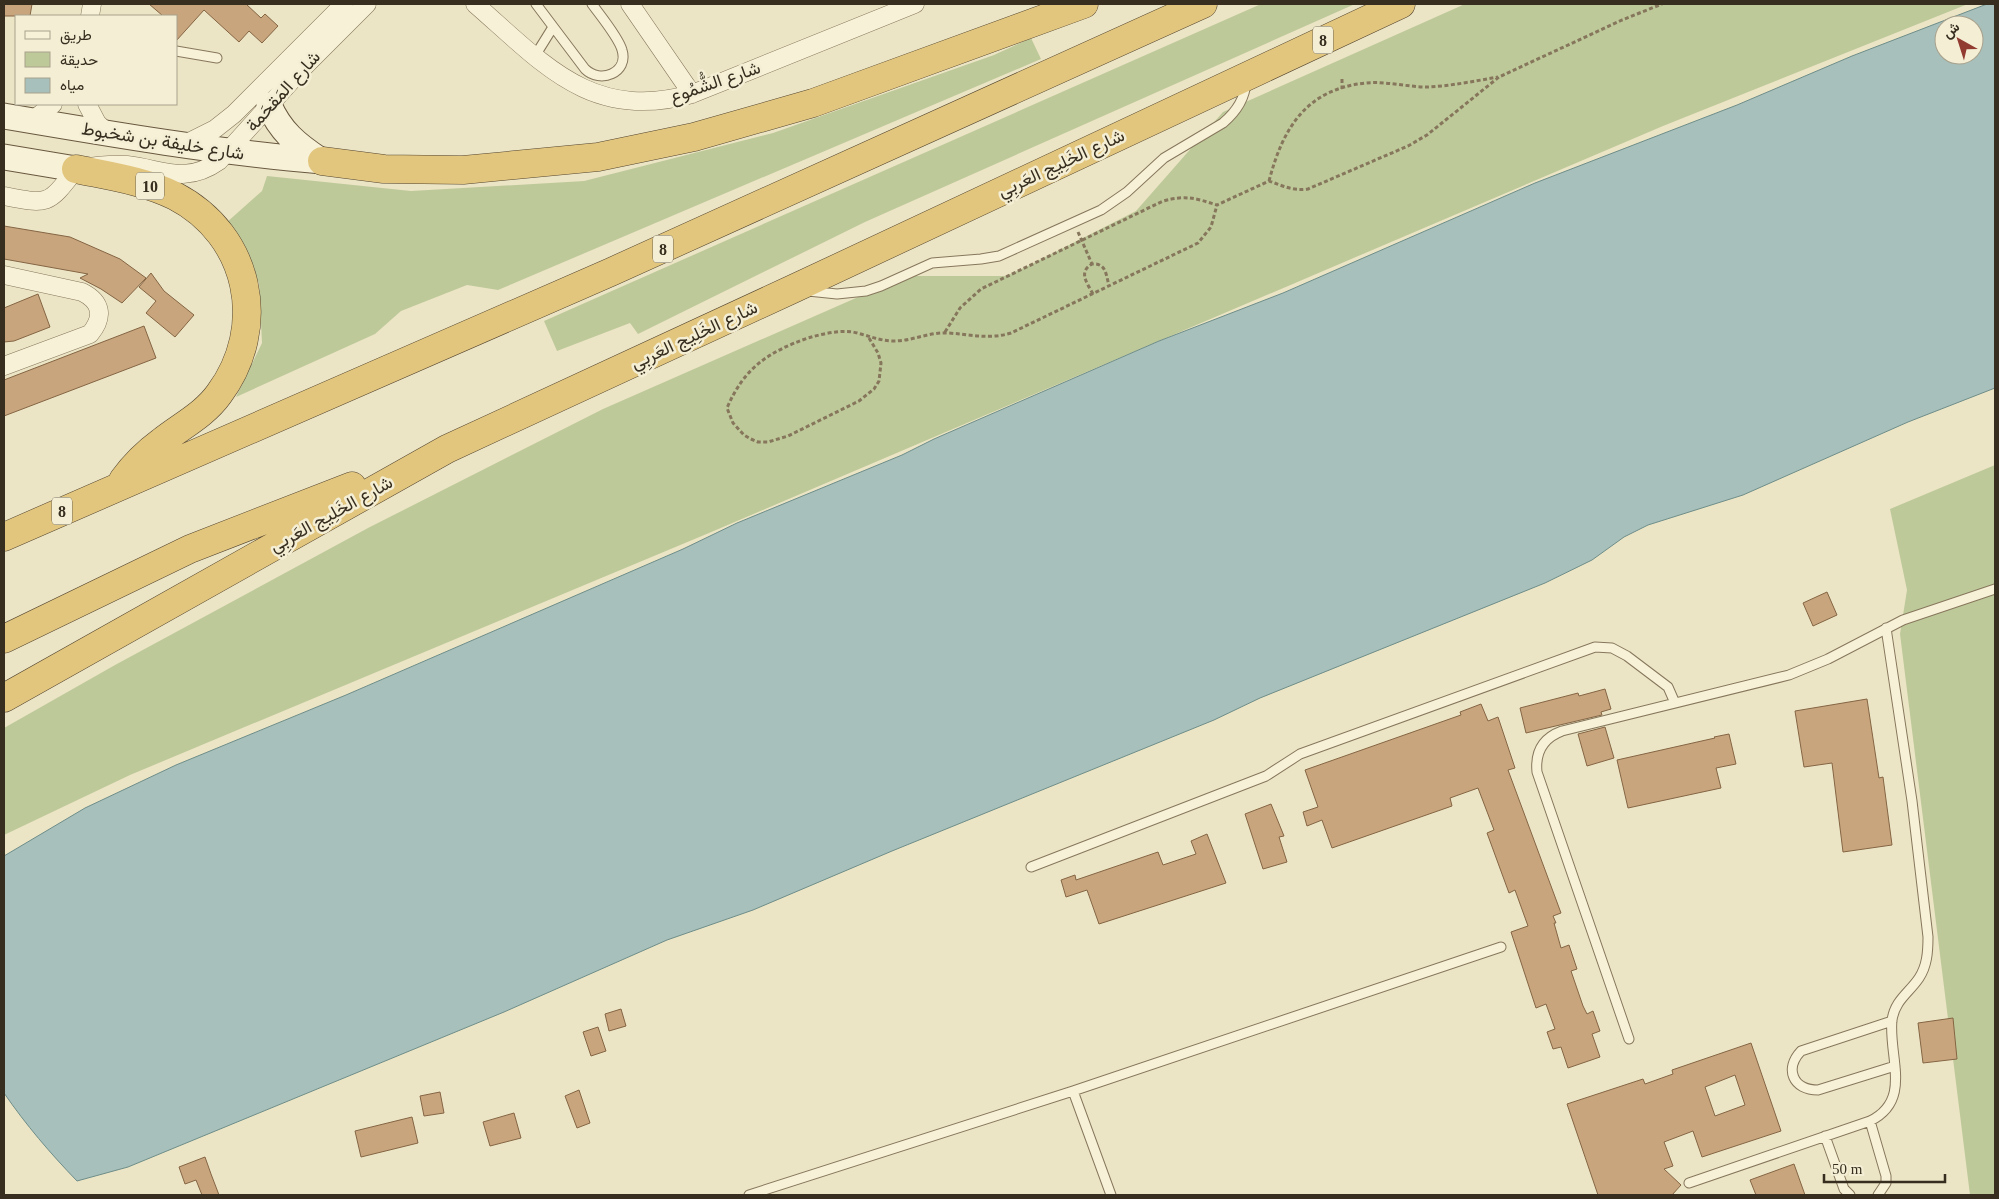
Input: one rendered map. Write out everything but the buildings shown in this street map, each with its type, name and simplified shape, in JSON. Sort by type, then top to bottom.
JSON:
[{"type":"highway","points":[[322,161],[384,168],[463,170],[598,157],[694,137],[813,103],[1084,4]]},
{"type":"highway","name":"8","points":[[4,537],[611,272],[1204,4]]},
{"type":"highway","name":"شارع الخَلِيج العَربِي","points":[[4,698],[447,449],[1400,4]]},
{"type":"highway","name":"10","points":[[76,169],[162,190],[190,205],[215,225],[234,253],[245,285],[247,318],[242,351],[228,382],[207,408],[138,461],[120,485]]},
{"type":"highway","points":[[4,639],[190,549],[447,449]]},
{"type":"main road","points":[[269,105],[276,121],[287,135],[297,145],[322,161]]},
{"type":"main road","name":"شارع خليفة بن شخبوط","points":[[4,116],[110,135],[228,151],[322,161]]},
{"type":"main road","name":"10","points":[[4,156],[76,169]]},
{"type":"street","name":"شارع المَقحَمة","points":[[183,145],[210,132],[234,114],[344,4]]},
{"type":"street","name":"شارع المَقحَمة","points":[[76,169],[110,164],[185,175],[209,168],[228,151],[329,40],[367,4]]},
{"type":"street","name":"شارع الشُّمُوع","points":[[475,4],[567,81],[605,97],[640,102],[692,94],[914,4]]},
{"type":"street","points":[[630,4],[692,94]]},
{"type":"street","points":[[32,121],[52,105]]},
{"type":"street","points":[[88,105],[97,123],[110,135]]},
{"type":"street","points":[[4,196],[35,202],[47,200],[57,193],[76,169]]},
{"type":"street","points":[[4,275],[82,292],[91,296],[98,305],[99,316],[97,326],[90,334],[4,366]]},
{"type":"street","points":[[4,287],[22,278]]},
{"type":"lane","points":[[536,4],[589,73],[600,77],[611,75],[620,67],[623,50],[592,4]]},
{"type":"lane","points":[[535,56],[553,27]]},
{"type":"lane","points":[[178,51],[217,58]]},
{"type":"lane","points":[[605,97],[611,75]]},
{"type":"lane","points":[[795,288],[822,294],[852,293],[866,290],[881,286],[932,263],[999,256],[1073,222],[1110,204],[1127,192],[1164,158],[1223,123],[1241,103],[1246,76]]},
{"type":"lane","points":[[1628,1039],[1537,772],[1537,754],[1546,739],[1562,730],[1789,675],[1828,659],[1886,628],[1920,613],[1995,589]]},
{"type":"lane","points":[[1689,1182],[1870,1121],[1880,1116],[1894,1097],[1896,1086],[1892,1021],[1895,1008],[1919,978],[1928,957],[1928,937],[1912,801],[1886,628]]},
{"type":"lane","points":[[1031,867],[1266,776],[1300,754],[1595,647],[1612,648],[1627,656],[1668,687],[1675,703]]},
{"type":"lane","points":[[749,1195],[1073,1091],[1501,947]]},
{"type":"lane","points":[[1892,1021],[1801,1051],[1795,1057],[1792,1065],[1792,1074],[1802,1087],[1818,1090],[1894,1066]]},
{"type":"lane","points":[[1073,1091],[1111,1195]]},
{"type":"lane","points":[[1870,1121],[1886,1176],[1886,1183],[1878,1195]]},
{"type":"lane","points":[[1825,1136],[1844,1189],[1850,1195]]},
{"type":"path","points":[[945,332],[960,308],[981,289],[1164,201],[1190,196],[1217,205],[1269,181],[1287,188],[1308,189],[1408,146],[1427,135],[1499,77],[1622,20],[1662,4]]},
{"type":"path","points":[[1269,181],[1283,138],[1294,120],[1309,105],[1326,95],[1368,83],[1426,87],[1499,77]]},
{"type":"path","points":[[1342,79],[1342,89]]},
{"type":"path","points":[[869,338],[878,353],[881,363],[878,381],[867,396],[788,436],[774,441],[758,442],[751,439],[744,435],[733,423],[727,408],[733,394],[751,369],[775,351],[822,334],[853,332],[869,338],[897,341],[945,332],[981,337],[1001,336],[1011,333],[1198,244],[1211,227],[1217,205]]},
{"type":"path","points":[[1073,222],[1092,264]]},
{"type":"path","points":[[1092,294],[1084,276],[1086,269],[1092,264],[1103,266],[1109,286]]},
{"type":"green space","points":[[1261,4],[1355,4],[865,222],[638,334],[630,323],[557,351],[544,321]]},
{"type":"green space","points":[[1465,4],[1968,4],[1940,15],[1934,15],[1934,18],[1663,126],[709,533],[130,775],[4,835],[4,728],[115,665],[368,528],[603,409],[906,276],[1006,276],[1026,267],[1136,211],[1223,112]]},
{"type":"green space","points":[[1031,38],[1041,59],[498,290],[467,285],[401,311],[375,334],[236,397],[262,343],[259,283],[226,223],[262,191],[267,176],[411,191],[584,181],[773,133],[994,55]]},
{"type":"green space","points":[[1995,465],[1995,1195],[1970,1195],[1900,634],[1907,590],[1890,509]]},
{"type":"water","points":[[1987,4],[1995,4],[1995,388],[1908,422],[1743,495],[1648,525],[1624,537],[1592,560],[1545,583],[1260,698],[1214,720],[892,851],[753,910],[667,940],[504,1012],[128,1167],[77,1181],[57,1160],[4,1093],[4,856],[85,808],[176,765],[346,695],[683,549],[737,523],[902,455],[934,439],[1159,341],[1283,293],[1535,183],[1737,105],[1852,56],[1934,24],[1934,65],[1984,65],[1984,15],[1958,15]]}]
